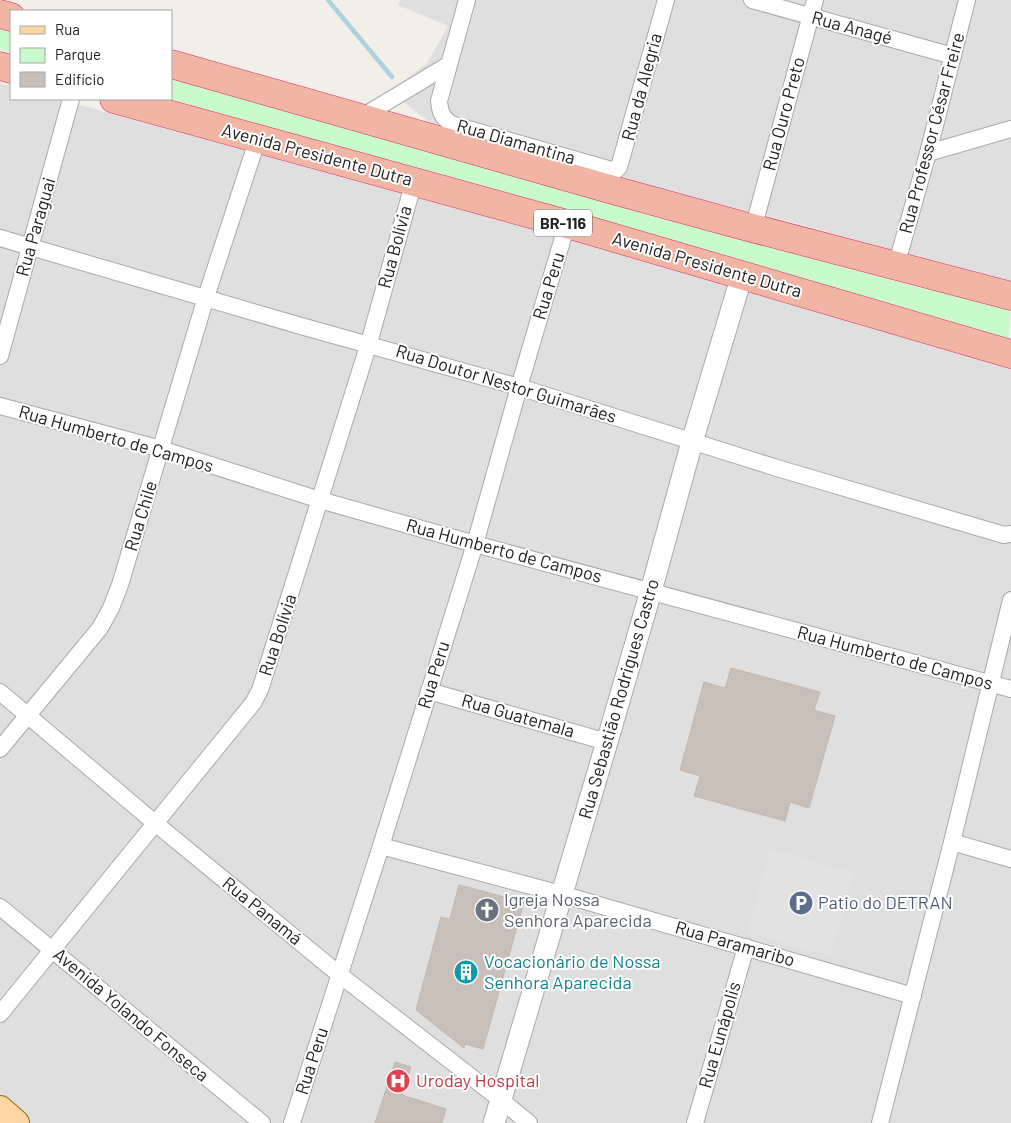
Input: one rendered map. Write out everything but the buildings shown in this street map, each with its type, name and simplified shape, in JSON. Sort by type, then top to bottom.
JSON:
[{"type":"highway","name":"BR-116","points":[[172,64],[612,190],[1011,296]]},
{"type":"highway","name":"Avenida Presidente Dutra","points":[[118,100],[567,224],[1011,354]]},
{"type":"main road","points":[[0,1109],[16,1123]]},
{"type":"street","name":"Rua Diamantina","points":[[467,0],[439,101],[440,112],[451,124],[615,171]]},
{"type":"street","name":"Rua da Alegria","points":[[615,171],[620,167],[666,0]]},
{"type":"street","name":"Rua Anagé","points":[[752,0],[953,56]]},
{"type":"street","name":"Rua Ouro Preto","points":[[754,229],[814,0]]},
{"type":"street","name":"Rua Professor César Freire","points":[[896,266],[928,153],[967,0]]},
{"type":"street","points":[[360,118],[448,65]]},
{"type":"street","name":"Rua Paraguai","points":[[0,356],[72,100]]},
{"type":"street","points":[[928,153],[1011,129]]},
{"type":"street","name":"Rua Chile","points":[[0,749],[100,628],[111,608],[120,585],[206,297],[258,138]]},
{"type":"street","name":"Rua Bolívia","points":[[0,1014],[253,703],[260,690],[369,343],[414,181]]},
{"type":"street","name":"Rua Peru","points":[[292,1123],[382,846],[476,544],[519,387],[567,224]]},
{"type":"street","name":"Rua Doutor Nestor Guimarães","points":[[0,238],[301,326],[369,343],[519,387],[692,442],[1004,534],[1011,534]]},
{"type":"street","name":"Rua Sebastião Rodrigues Castro","points":[[494,1123],[607,742],[692,442],[742,275]]},
{"type":"street","name":"Rua Humberto de Campos","points":[[0,406],[161,449],[320,500],[476,544],[1011,689]]},
{"type":"street","points":[[880,1123],[914,996],[1011,600]]},
{"type":"street","name":"Rua Guatemala","points":[[429,691],[607,742]]},
{"type":"street","name":"Rua Panamá","points":[[0,692],[155,823],[340,975],[528,1123]]},
{"type":"street","points":[[952,842],[1011,859]]},
{"type":"street","name":"Rua Paramaribo","points":[[382,846],[561,894],[914,996]]},
{"type":"street","name":"Avenida Yolando Fonseca","points":[[0,907],[262,1123]]},
{"type":"street","name":"Rua Eunápolis","points":[[694,1123],[746,947]]},
{"type":"shaded area","points":[[400,0],[1011,0],[1011,284],[804,225],[629,182],[436,127],[390,92],[427,63],[448,26],[398,5]]},
{"type":"shaded area","points":[[0,83],[10,86],[10,100],[62,100],[1011,360],[1011,1123],[0,1123]]},
{"type":"shaded area","name":"Patio do DETRAN","points":[[770,849],[854,873],[830,956],[748,933]]},
{"type":"green space","points":[[0,28],[10,31],[10,52],[0,49]]},
{"type":"green space","points":[[172,76],[651,216],[925,289],[1011,303],[1010,347],[919,317],[172,99]]},
{"type":"waterway","points":[[328,0],[392,77]]},
{"type":"place","name":"Patio do DETRAN","points":[[801,903]]},
{"type":"place","name":"Igreja Nossa Senhora Aparecida","points":[[487,910]]},
{"type":"place","name":"Vocacionário de Nossa Senhora Aparecida","points":[[466,972]]},
{"type":"place","name":"Uroday Hospital","points":[[398,1081]]}]
